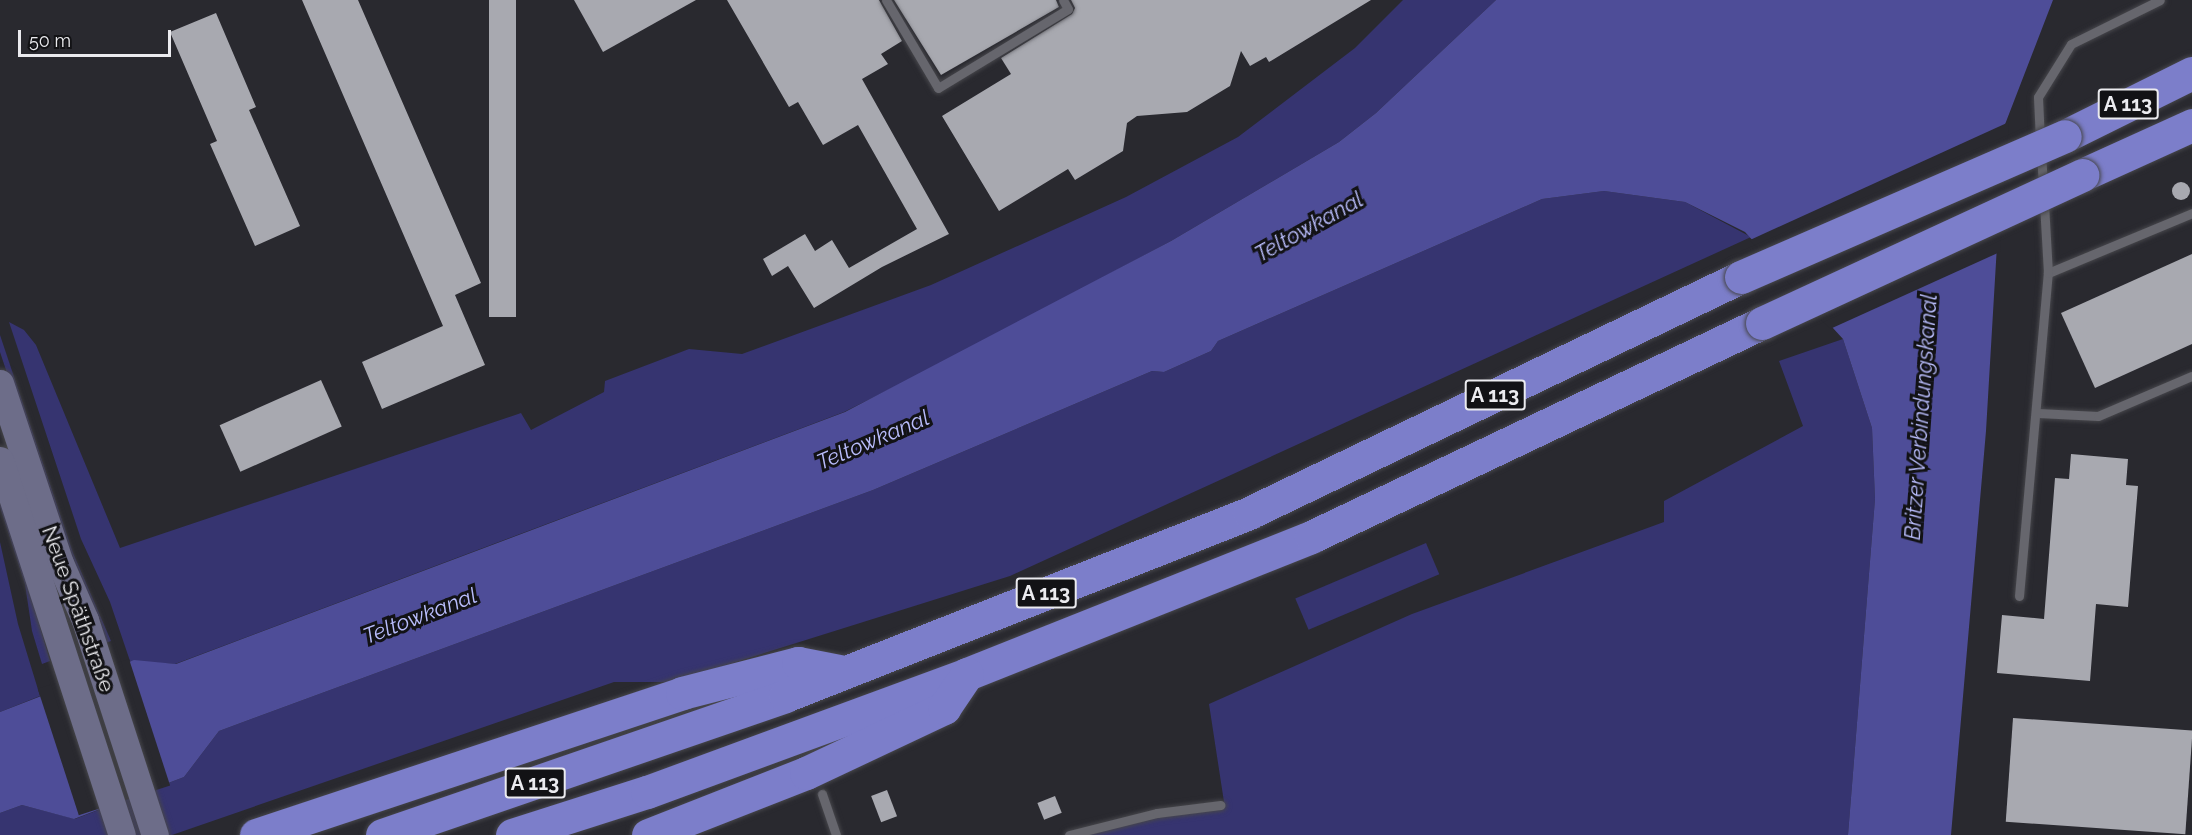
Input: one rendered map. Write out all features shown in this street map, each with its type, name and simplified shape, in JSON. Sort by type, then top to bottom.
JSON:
[{"type":"highway","name":"A 113","points":[[382,835],[688,730],[844,672],[1249,513],[1741,277],[2065,136],[2192,73]]},
{"type":"highway","name":"A 113","points":[[512,835],[647,792],[967,675],[1311,537],[1665,368],[2192,125]]},
{"type":"highway","points":[[256,835],[682,693],[798,663],[844,672]]},
{"type":"highway","points":[[648,835],[806,772],[944,708],[967,675]]},
{"type":"main road","name":"Neue Späthstraße","points":[[0,383],[60,563],[94,647],[153,828]]},
{"type":"main road","name":"Neue Späthstraße","points":[[0,460],[121,833]]},
{"type":"lane","points":[[886,0],[938,88],[1068,9],[1063,0]]},
{"type":"lane","points":[[2019,596],[2038,413],[2048,273],[2038,97],[2071,44],[2160,0]]},
{"type":"lane","points":[[2048,273],[2192,213]]},
{"type":"lane","points":[[2038,413],[2098,416],[2192,376]]},
{"type":"lane","points":[[822,794],[836,835]]},
{"type":"lane","points":[[1069,835],[1157,813],[1220,805]]},
{"type":"shaded area","points":[[1403,0],[1496,0],[1376,113],[1339,142],[1171,241],[946,361],[844,412],[175,664],[130,661],[110,602],[81,539],[9,322],[24,330],[36,345],[120,548],[521,413],[531,430],[604,392],[605,381],[689,349],[742,354],[931,285],[1126,197],[1238,137],[1355,48]]},
{"type":"shaded area","points":[[1604,191],[1685,202],[1751,237],[1010,576],[672,682],[614,682],[172,835],[0,835],[0,813],[22,805],[75,819],[184,777],[219,731],[873,490],[1152,371],[1164,372],[1211,351],[1218,341],[1542,199]]},
{"type":"shaded area","points":[[0,335],[73,553],[111,641],[103,644],[66,550],[0,352]]},
{"type":"shaded area","points":[[1843,339],[1872,428],[1875,499],[1848,835],[1067,835],[1224,802],[1209,704],[1412,614],[1664,522],[1664,501],[1803,426],[1779,361]]},
{"type":"shaded area","points":[[0,489],[50,661],[42,664],[32,631],[25,584],[0,507]]},
{"type":"shaded area","points":[[0,542],[18,624],[40,696],[0,712]]},
{"type":"shaded area","points":[[1426,543],[1439,574],[1309,630],[1295,598]]},
{"type":"water","points":[[1496,0],[2053,0],[2004,127],[1986,431],[1951,835],[1848,835],[1875,499],[1872,428],[1843,339],[1745,232],[1685,202],[1604,191],[1542,199],[1218,341],[1211,351],[1164,372],[1152,371],[873,490],[219,731],[184,777],[74,819],[22,805],[0,813],[0,712],[134,660],[176,664],[845,412],[1171,241],[1339,142],[1376,113]]},
{"type":"pier","points":[[2009,122],[2000,252],[1830,329],[1750,240]]},
{"type":"pier","points":[[129,659],[170,785],[79,815],[38,689]]},
{"type":"building","points":[[302,0],[358,0],[481,283],[455,295],[485,365],[382,409],[362,362],[443,326]]},
{"type":"building","points":[[489,0],[516,0],[516,317],[489,317]]},
{"type":"building","points":[[574,0],[696,0],[603,52]]},
{"type":"building","points":[[727,0],[879,0],[902,41],[881,54],[888,64],[862,79],[949,234],[882,267],[814,308],[788,266],[772,276],[763,259],[805,234],[815,251],[832,240],[849,268],[917,229],[858,125],[823,145],[798,102],[789,107]]},
{"type":"building","points":[[894,0],[1056,0],[1059,7],[941,75]]},
{"type":"building","points":[[1071,0],[1371,0],[1269,62],[1266,57],[1250,66],[1241,51],[1230,86],[1187,112],[1137,116],[1127,123],[1123,151],[1075,180],[1068,169],[999,211],[942,116],[1011,74],[1001,58],[1072,14],[1075,8]]},
{"type":"building","points":[[216,13],[256,107],[249,110],[300,226],[255,246],[210,144],[217,141],[170,32]]},
{"type":"building","points":[[2177,182],[2185,182],[2190,187],[2188,198],[2177,200],[2172,195],[2172,187]]},
{"type":"building","points":[[2192,254],[2192,344],[2095,388],[2061,313]]},
{"type":"building","points":[[321,380],[342,427],[240,472],[220,425]]},
{"type":"building","points":[[2071,454],[2128,459],[2126,485],[2138,486],[2128,607],[2096,604],[2090,681],[1997,673],[2002,615],[2044,619],[2055,478],[2069,479]]},
{"type":"building","points":[[2013,718],[2192,731],[2185,834],[2006,822]]},
{"type":"building","points":[[887,790],[897,816],[881,822],[871,796]]},
{"type":"building","points":[[1055,796],[1062,813],[1044,820],[1037,803]]},
{"type":"water label","name":"Teltowkanal","points":[[1309,227]]},
{"type":"water label","name":"Britzer Verbindungskanal","points":[[1921,417]]},
{"type":"water label","name":"Teltowkanal","points":[[873,440]]},
{"type":"water label","name":"Teltowkanal","points":[[420,616]]}]
